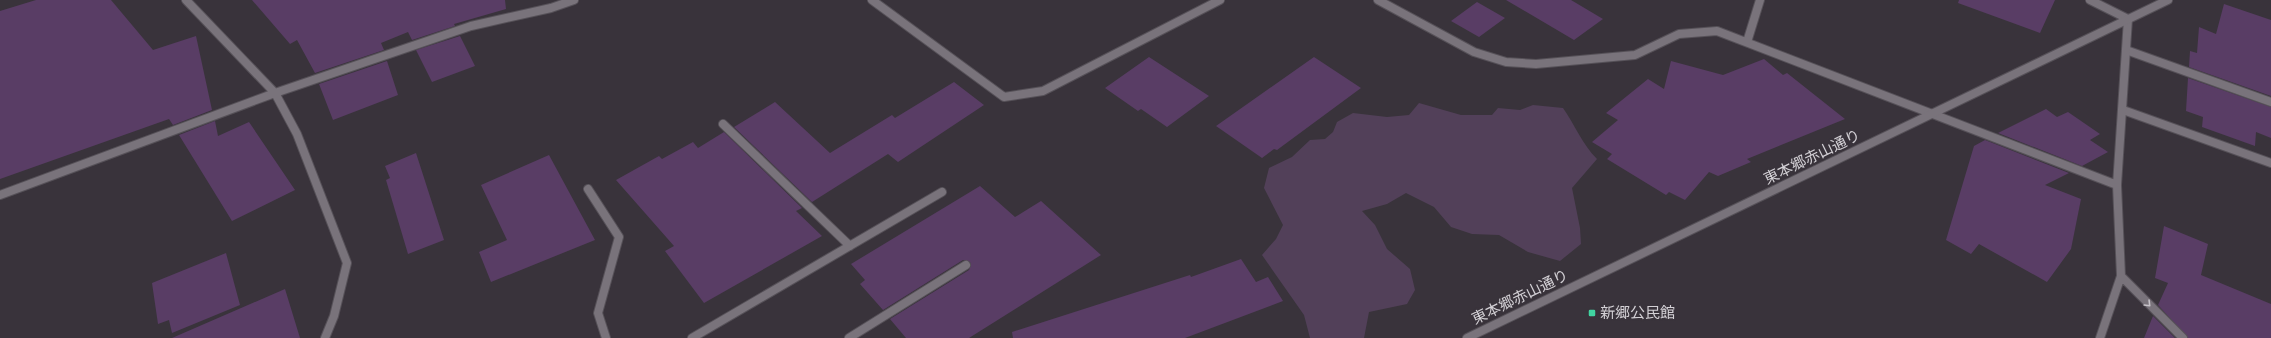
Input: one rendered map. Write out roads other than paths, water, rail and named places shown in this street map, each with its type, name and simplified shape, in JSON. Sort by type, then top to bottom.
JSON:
[{"type":"street","points":[[186,0],[275,93],[297,134],[347,263],[334,316],[325,338]]},
{"type":"street","points":[[0,195],[275,93],[471,26],[551,8],[574,0]]},
{"type":"street","points":[[872,0],[1004,97],[1043,91],[1220,0]]},
{"type":"street","points":[[1378,0],[1474,52],[1506,62],[1536,64],[1635,55],[1679,34],[1717,31],[1935,114],[2117,186]]},
{"type":"street","points":[[1747,42],[1760,0]]},
{"type":"street","points":[[2090,0],[2128,19],[2117,186],[2121,276],[2100,338]]},
{"type":"street","name":"東本郷赤山通り","points":[[1467,338],[1935,114],[2164,1]]},
{"type":"street","points":[[2126,50],[2271,102]]},
{"type":"street","points":[[2123,110],[2271,163]]},
{"type":"street","points":[[722,124],[850,246]]},
{"type":"street","points":[[588,189],[619,237],[598,313],[606,338]]},
{"type":"street","points":[[692,338],[942,192]]},
{"type":"street","points":[[849,338],[966,265]]},
{"type":"street","points":[[2121,276],[2183,338]]},
{"type":"place","name":"新郷公民館","points":[[1592,313]]}]
